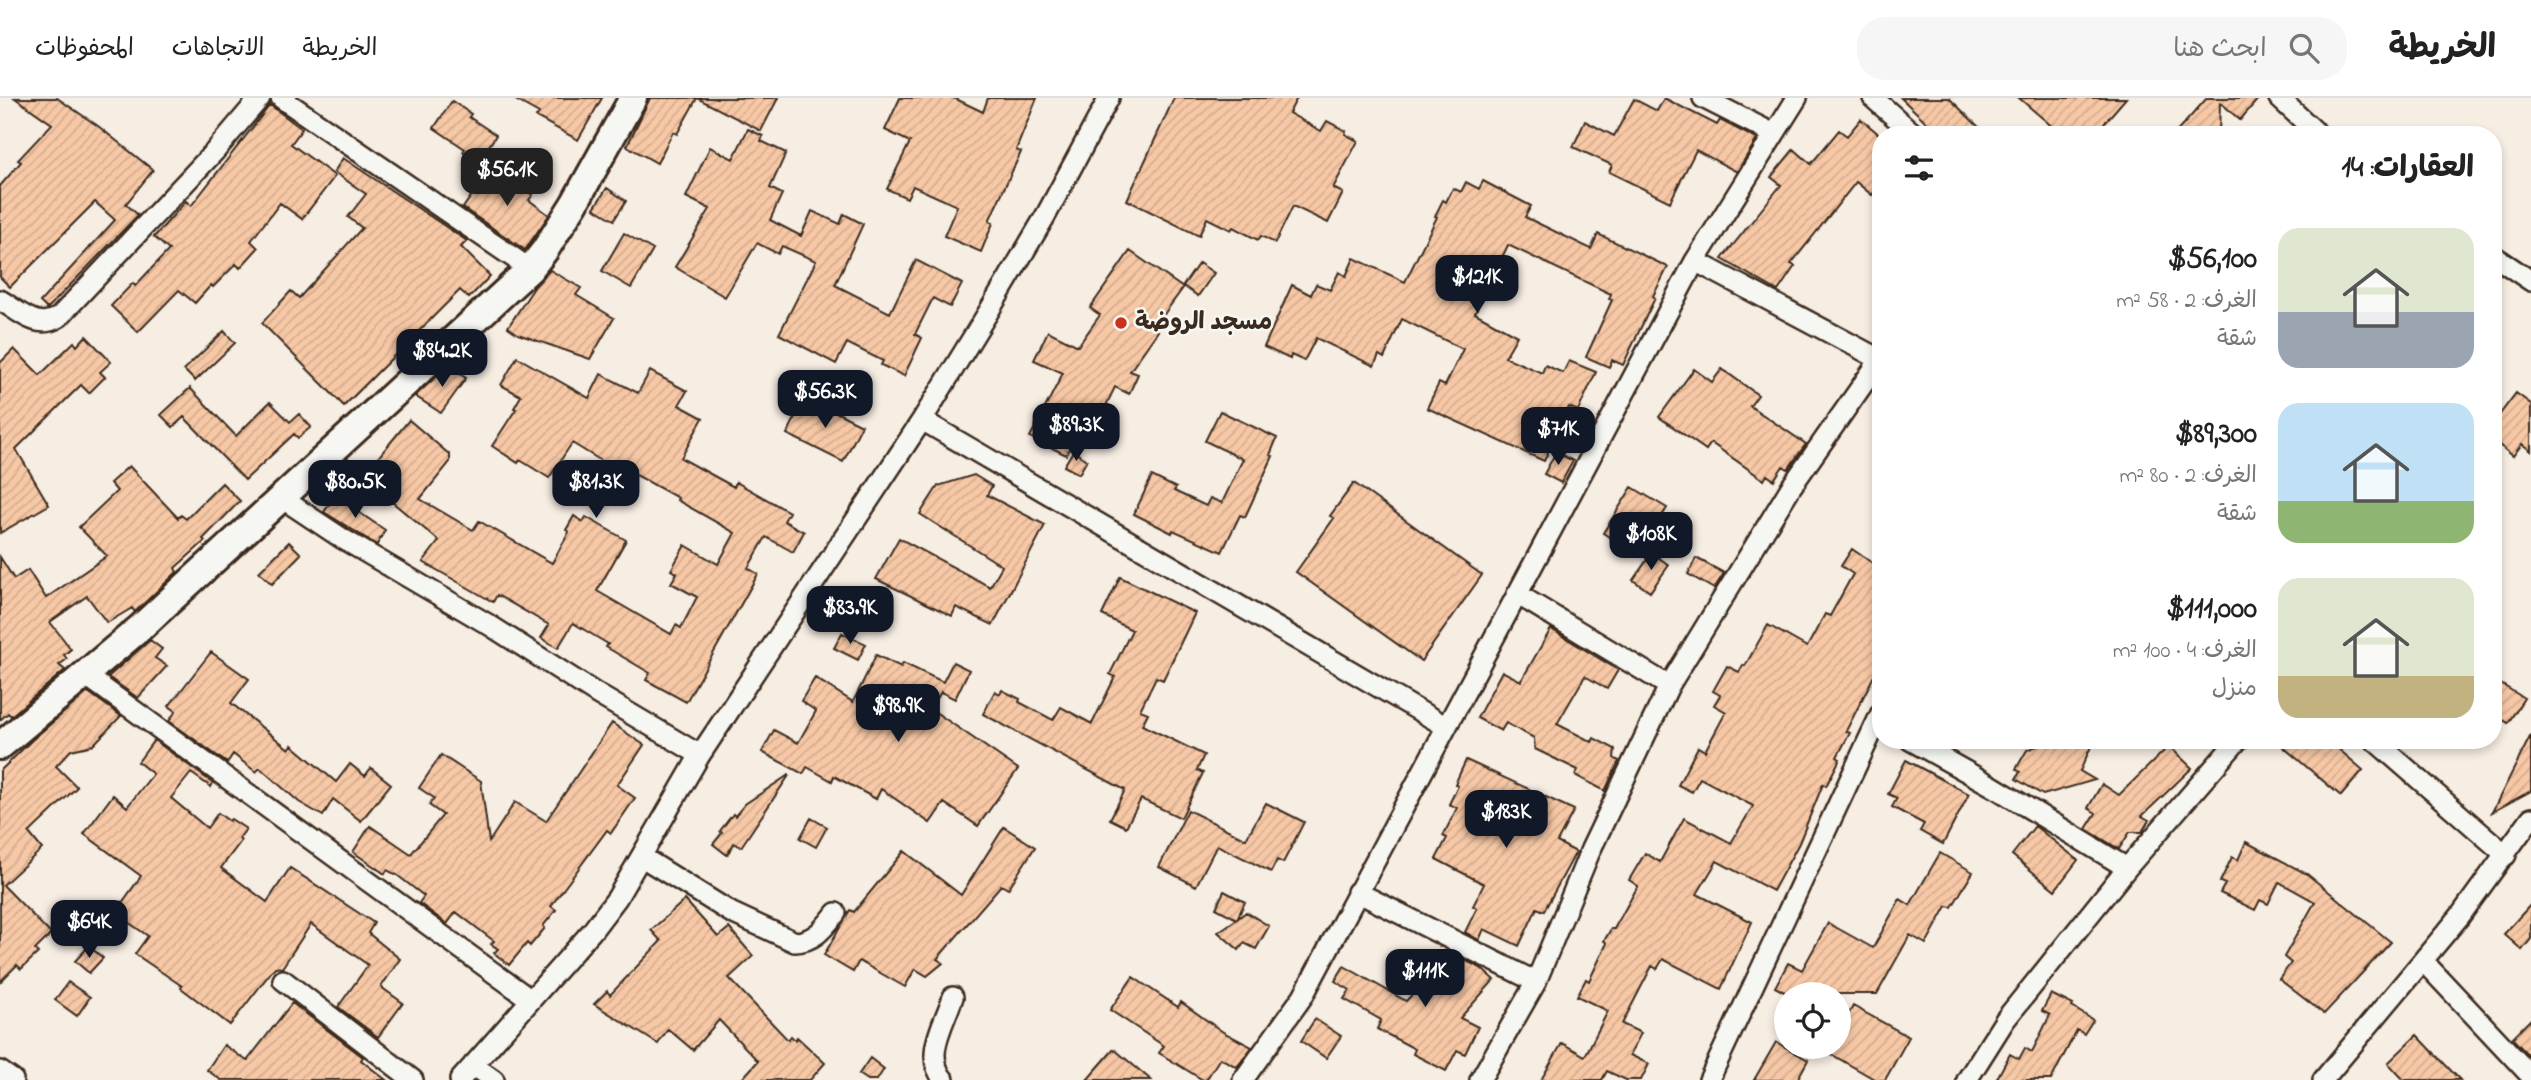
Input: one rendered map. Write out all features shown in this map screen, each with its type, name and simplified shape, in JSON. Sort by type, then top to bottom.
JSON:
[{"type":"street","points":[[0,300],[38,323],[59,317],[260,98]]},
{"type":"street","points":[[281,98],[530,269]]},
{"type":"street","points":[[0,746],[149,620],[530,269],[574,204],[633,98]]},
{"type":"street","points":[[460,1080],[592,931],[617,898],[700,755],[922,420],[1046,215],[1109,98]]},
{"type":"street","points":[[1703,98],[1774,134]]},
{"type":"street","points":[[1243,1080],[1303,996],[1695,261],[1797,98]]},
{"type":"street","points":[[1873,98],[1905,126]]},
{"type":"street","points":[[2279,98],[2309,126]]},
{"type":"street","points":[[1695,261],[1872,355]]},
{"type":"street","points":[[2502,261],[2531,281]]},
{"type":"street","points":[[1480,1080],[1536,982],[1591,849],[1669,686],[1791,487],[1872,373]]},
{"type":"street","points":[[922,420],[1445,726]]},
{"type":"street","points":[[280,497],[343,539],[491,626],[597,694],[700,755]]},
{"type":"street","points":[[1517,594],[1669,686]]},
{"type":"street","points":[[84,674],[531,1000]]},
{"type":"street","points":[[1709,1080],[1872,737]]},
{"type":"street","points":[[1926,749],[2126,868]]},
{"type":"street","points":[[1967,1080],[2005,1020],[2126,868],[2230,749]]},
{"type":"street","points":[[2384,749],[2506,855]]},
{"type":"street","points":[[2323,1080],[2423,961],[2506,855],[2531,818]]},
{"type":"street","points":[[642,857],[732,913],[795,942],[806,942],[815,937],[836,913]]},
{"type":"street","points":[[1357,892],[1536,982]]},
{"type":"street","points":[[2423,961],[2531,1076]]},
{"type":"street","points":[[283,980],[413,1080]]},
{"type":"street","points":[[944,1080],[936,1071],[934,1061],[936,1043],[953,998]]},
{"type":"street","points":[[473,1065],[494,1080]]},
{"type":"street","points":[[0,1070],[13,1080]]},
{"type":"building","points":[[15,98],[57,98],[98,126],[153,170],[126,204],[138,215],[47,309],[40,302],[115,220],[95,202],[10,287],[0,277],[0,186],[21,162],[18,160],[52,124]]},
{"type":"building","points":[[512,98],[602,98],[578,140],[536,117],[539,113]]},
{"type":"building","points":[[650,98],[697,98],[677,134],[673,132],[657,163],[627,146]]},
{"type":"building","points":[[697,98],[778,98],[761,131]]},
{"type":"building","points":[[900,98],[954,98],[983,112],[988,98],[1037,98],[1016,150],[1021,152],[989,221],[993,223],[981,252],[944,236],[957,206],[913,186],[907,198],[887,189],[910,142],[885,130]]},
{"type":"building","points":[[1174,98],[1297,98],[1289,113],[1321,131],[1327,121],[1346,131],[1345,134],[1358,141],[1333,188],[1343,193],[1328,223],[1293,206],[1275,243],[1261,236],[1258,240],[1207,218],[1199,236],[1127,200]]},
{"type":"building","points":[[1664,98],[1717,125],[1720,120],[1757,139],[1737,172],[1696,150],[1670,202],[1609,172],[1612,165],[1573,147],[1585,121],[1614,136],[1634,99],[1657,111]]},
{"type":"building","points":[[1901,98],[1949,98],[1978,126],[1931,126]]},
{"type":"building","points":[[2019,98],[2126,98],[2102,126],[2052,126]]},
{"type":"building","points":[[2207,98],[2259,98],[2240,120],[2220,102],[2219,126],[2182,126]]},
{"type":"building","points":[[452,101],[471,114],[469,117],[496,135],[479,162],[434,128]]},
{"type":"building","points":[[270,105],[302,129],[291,144],[335,176],[302,219],[280,203],[251,241],[258,248],[240,268],[236,264],[195,303],[179,290],[138,332],[111,306],[133,283],[135,286],[169,250],[154,237],[186,201],[191,206]]},
{"type":"building","points":[[1861,119],[1872,128],[1872,195],[1856,182],[1791,264],[1795,266],[1778,291],[1722,259],[1781,185],[1771,177],[1794,149],[1811,164],[1839,130],[1847,136]]},
{"type":"building","points":[[748,129],[763,136],[761,141],[786,153],[770,188],[782,194],[770,220],[801,236],[812,211],[840,224],[844,214],[863,224],[835,285],[890,313],[916,260],[962,284],[950,307],[933,298],[915,334],[922,338],[904,376],[881,365],[883,361],[847,343],[836,364],[779,334],[816,261],[782,246],[778,254],[757,243],[725,297],[675,267],[710,209],[686,197],[710,147],[733,159]]},
{"type":"building","points":[[343,158],[467,241],[461,247],[490,276],[469,298],[460,290],[344,406],[262,323],[291,291],[299,298],[362,228],[348,217],[366,194],[334,172]]},
{"type":"building","points":[[492,166],[533,195],[529,200],[549,215],[525,250],[463,208]]},
{"type":"building","points":[[1483,181],[1531,206],[1525,217],[1591,249],[1598,234],[1668,267],[1623,365],[1612,360],[1609,367],[1586,357],[1612,300],[1609,299],[1611,294],[1508,245],[1475,313],[1517,336],[1505,357],[1542,373],[1545,365],[1563,373],[1569,361],[1596,372],[1578,411],[1569,407],[1544,461],[1427,408],[1439,383],[1445,386],[1463,349],[1402,319],[1384,358],[1379,355],[1374,366],[1316,338],[1304,361],[1291,355],[1290,359],[1264,347],[1292,285],[1311,295],[1316,284],[1330,290],[1339,272],[1346,276],[1354,258],[1405,282],[1443,200],[1446,202],[1453,188],[1461,192],[1466,182],[1479,189]]},
{"type":"building","points":[[607,188],[626,201],[614,220],[594,208]]},
{"type":"building","points":[[624,233],[653,250],[631,288],[602,271]]},
{"type":"building","points":[[1130,251],[1183,288],[1154,328],[1158,331],[1130,371],[1138,374],[1129,394],[1115,387],[1102,414],[1090,408],[1066,455],[1030,437],[1063,373],[1034,360],[1048,331],[1078,346],[1100,315],[1090,308]]},
{"type":"building","points":[[1199,263],[1214,273],[1198,296],[1183,286]]},
{"type":"building","points":[[550,270],[581,288],[576,295],[614,318],[590,359],[518,334],[508,327],[535,286]]},
{"type":"building","points":[[224,331],[235,343],[195,381],[184,370]]},
{"type":"building","points":[[86,336],[111,362],[100,372],[105,377],[89,393],[81,385],[16,449],[49,505],[0,533],[0,363],[14,349],[40,375],[74,342],[77,346]]},
{"type":"building","points":[[517,357],[589,398],[601,374],[638,393],[650,371],[687,391],[679,405],[703,418],[681,458],[734,487],[736,482],[789,512],[784,521],[804,532],[793,552],[766,537],[748,568],[758,574],[686,702],[646,680],[650,673],[606,647],[608,644],[573,623],[558,648],[541,638],[549,625],[497,595],[493,602],[423,562],[439,541],[362,477],[409,420],[450,455],[450,462],[420,499],[473,530],[479,521],[552,563],[569,532],[566,530],[574,516],[583,522],[586,517],[626,540],[597,591],[671,634],[676,625],[681,628],[697,597],[671,583],[677,573],[671,570],[685,545],[718,564],[735,533],[677,500],[678,498],[629,471],[626,476],[572,443],[549,478],[492,446],[516,409],[514,408],[521,396],[501,385]]},
{"type":"building","points":[[448,366],[466,378],[441,413],[415,396]]},
{"type":"building","points":[[1694,369],[1712,382],[1722,369],[1758,395],[1750,406],[1806,444],[1788,469],[1783,466],[1774,480],[1767,475],[1764,480],[1711,443],[1706,450],[1659,417]]},
{"type":"building","points":[[190,388],[236,436],[270,402],[290,422],[299,414],[311,427],[298,438],[294,434],[245,480],[184,417],[173,427],[161,415]]},
{"type":"building","points":[[2516,393],[2531,404],[2531,451],[2522,444],[2513,456],[2502,447],[2502,411]]},
{"type":"building","points":[[806,397],[862,425],[843,462],[787,434]]},
{"type":"building","points":[[1220,411],[1277,438],[1270,455],[1273,456],[1245,517],[1240,515],[1222,552],[1173,530],[1172,533],[1134,514],[1152,476],[1176,488],[1174,491],[1206,506],[1210,498],[1222,503],[1243,459],[1205,441]]},
{"type":"building","points":[[1073,451],[1087,460],[1079,474],[1064,466]]},
{"type":"building","points":[[1556,452],[1573,461],[1561,483],[1544,474]]},
{"type":"building","points":[[129,466],[178,518],[181,515],[186,519],[222,483],[240,501],[203,539],[205,541],[175,568],[177,572],[135,612],[132,608],[107,623],[87,596],[50,622],[71,649],[64,655],[67,659],[59,665],[65,670],[11,716],[8,713],[0,720],[0,557],[14,579],[28,570],[46,598],[107,556],[79,527],[117,491],[110,483]]},
{"type":"building","points":[[974,475],[992,486],[987,495],[1045,525],[993,625],[956,607],[952,616],[876,579],[899,538],[990,587],[1002,566],[920,514],[938,486]]},
{"type":"building","points":[[1354,483],[1482,575],[1421,661],[1296,572],[1334,518],[1330,516]]},
{"type":"building","points":[[1632,487],[1667,508],[1637,555],[1603,533]]},
{"type":"building","points":[[335,496],[385,530],[377,545],[324,512]]},
{"type":"building","points":[[289,542],[301,554],[272,584],[259,572]]},
{"type":"building","points":[[1852,549],[1872,563],[1872,680],[1846,731],[1850,733],[1837,757],[1840,759],[1826,786],[1823,784],[1799,843],[1773,891],[1717,861],[1697,894],[1752,922],[1721,989],[1663,959],[1657,969],[1652,966],[1622,1024],[1641,1033],[1630,1055],[1649,1064],[1641,1080],[1626,1080],[1607,1071],[1602,1080],[1541,1080],[1562,1043],[1585,1056],[1608,1011],[1577,996],[1586,979],[1589,981],[1607,943],[1604,941],[1611,929],[1614,929],[1638,886],[1629,880],[1645,853],[1660,862],[1684,818],[1731,843],[1753,806],[1700,778],[1692,792],[1678,785],[1698,747],[1705,751],[1726,712],[1714,705],[1720,695],[1713,691],[1727,666],[1739,672],[1743,665],[1745,666],[1768,625],[1807,647],[1825,614],[1830,616],[1853,574],[1841,566]]},
{"type":"building","points":[[1652,553],[1669,565],[1650,592],[1633,580]]},
{"type":"building","points":[[1696,558],[1724,573],[1714,589],[1688,574]]},
{"type":"building","points":[[1120,577],[1195,613],[1163,680],[1156,677],[1140,710],[1148,713],[1142,725],[1204,755],[1197,770],[1203,773],[1181,818],[1141,799],[1126,827],[1110,819],[1125,790],[983,714],[995,691],[1000,694],[1002,690],[1053,720],[1061,707],[1092,724],[1115,677],[1110,674],[1132,630],[1102,615]]},
{"type":"building","points":[[1551,629],[1618,670],[1607,689],[1585,676],[1557,724],[1592,742],[1594,738],[1615,749],[1614,758],[1619,761],[1605,791],[1575,775],[1578,770],[1535,749],[1534,738],[1506,723],[1501,731],[1477,718],[1502,671],[1521,681]]},
{"type":"building","points":[[842,633],[866,644],[858,660],[834,648]]},
{"type":"building","points":[[150,640],[162,649],[155,658],[167,666],[138,698],[108,677]]},
{"type":"building","points":[[211,652],[249,679],[231,703],[289,749],[292,745],[336,782],[350,764],[365,776],[371,768],[391,784],[361,821],[333,799],[323,816],[299,802],[260,768],[256,772],[233,754],[227,763],[169,721],[176,711],[169,706]]},
{"type":"building","points":[[876,655],[901,667],[903,663],[943,682],[953,662],[969,670],[955,699],[941,692],[931,709],[1018,769],[978,826],[944,803],[930,823],[881,789],[876,799],[834,776],[832,781],[807,767],[803,774],[762,752],[774,730],[798,743],[816,711],[801,701],[815,678],[853,702]]},
{"type":"building","points":[[2502,685],[2524,698],[2508,723],[2502,719]]},
{"type":"building","points":[[88,692],[121,716],[93,745],[71,750],[56,766],[77,787],[29,833],[42,849],[3,885],[51,934],[35,950],[38,953],[21,969],[17,965],[0,982],[0,771]]},
{"type":"building","points":[[612,723],[644,745],[617,785],[635,798],[611,833],[607,830],[551,906],[556,910],[543,926],[545,928],[530,946],[527,943],[509,965],[494,953],[498,949],[491,944],[494,941],[456,912],[447,924],[419,903],[424,896],[397,875],[387,870],[385,874],[353,852],[370,826],[411,854],[443,815],[429,805],[434,798],[419,788],[441,755],[481,781],[489,842],[515,802],[546,821]]},
{"type":"building","points":[[2531,735],[2531,791],[2492,812]]},
{"type":"building","points":[[154,740],[213,783],[211,787],[191,773],[171,798],[207,828],[218,813],[246,829],[239,839],[241,841],[221,868],[267,902],[290,868],[374,923],[368,933],[400,959],[381,987],[403,1003],[378,1037],[338,1007],[368,965],[311,924],[282,968],[275,967],[230,1025],[181,988],[182,986],[135,954],[148,936],[125,920],[127,916],[117,910],[141,876],[84,834],[113,795],[127,807],[153,774],[138,762]]},
{"type":"building","points":[[2090,749],[2080,771],[2095,780],[2043,795],[2016,779],[2020,772],[2016,769],[2027,750]]},
{"type":"building","points":[[2166,749],[2172,749],[2192,768],[2142,816],[2149,820],[2142,832],[2130,832],[2119,849],[2086,829],[2096,813],[2088,808],[2102,784],[2119,795]]},
{"type":"building","points":[[2286,749],[2338,749],[2363,770],[2341,796]]},
{"type":"building","points":[[1466,760],[1574,810],[1557,842],[1576,852],[1544,911],[1537,908],[1519,946],[1484,929],[1479,940],[1465,932],[1477,908],[1473,906],[1484,884],[1436,859],[1447,838],[1443,836],[1457,808],[1449,804]]},
{"type":"building","points":[[1906,760],[1969,794],[1943,844],[1920,831],[1924,824],[1892,807],[1897,798],[1888,794]]},
{"type":"building","points":[[790,774],[741,847],[734,843],[727,855],[713,844],[733,814],[735,816],[745,804]]},
{"type":"building","points":[[1266,803],[1304,822],[1283,863],[1277,860],[1271,872],[1217,845],[1196,886],[1159,867],[1188,810],[1246,839]]},
{"type":"building","points":[[811,818],[827,827],[816,847],[800,838]]},
{"type":"building","points":[[2035,826],[2078,860],[2055,890],[2012,855]]},
{"type":"building","points":[[1004,827],[1035,847],[1008,889],[1001,885],[937,959],[943,963],[927,976],[915,969],[905,987],[859,961],[853,972],[824,955],[850,910],[854,912],[904,851],[961,895]]},
{"type":"building","points":[[2246,842],[2307,874],[2391,942],[2324,1014],[2279,979],[2291,963],[2284,957],[2315,902],[2279,882],[2268,904],[2260,900],[2255,910],[2220,893],[2225,884],[2220,882],[2232,857],[2238,860]]},
{"type":"building","points":[[1940,853],[1973,872],[1952,907],[1947,906],[1926,944],[1910,935],[1877,994],[1851,994],[1851,982],[1778,982],[1788,963],[1802,970],[1828,923],[1873,948],[1900,899],[1910,905]]},
{"type":"building","points":[[1224,891],[1245,902],[1237,919],[1216,908]]},
{"type":"building","points":[[685,900],[718,937],[729,928],[753,956],[729,978],[788,1040],[791,1036],[795,1040],[797,1037],[825,1063],[810,1080],[741,1080],[758,1061],[719,1020],[693,1050],[668,1029],[658,1044],[594,1004],[607,991],[610,995],[661,941],[651,930]]},
{"type":"building","points":[[2531,904],[2531,939],[2522,950],[2504,934]]},
{"type":"building","points":[[1246,912],[1269,926],[1256,949],[1244,943],[1239,950],[1218,932]]},
{"type":"building","points":[[89,946],[103,958],[89,973],[75,961]]},
{"type":"building","points":[[1450,953],[1481,968],[1494,980],[1460,1018],[1478,1027],[1465,1054],[1457,1050],[1446,1071],[1413,1054],[1415,1049],[1377,1029],[1381,1020],[1344,999],[1350,990],[1335,981],[1344,966],[1406,1001]]},
{"type":"building","points":[[1133,977],[1178,1007],[1181,1002],[1223,1032],[1252,1047],[1237,1067],[1220,1058],[1206,1080],[1203,1080],[1159,1053],[1164,1046],[1110,1010]]},
{"type":"building","points":[[68,982],[90,997],[77,1016],[55,1000]]},
{"type":"building","points":[[2051,994],[2073,1005],[2072,1007],[2093,1020],[2084,1034],[2077,1030],[2051,1080],[1996,1080],[2010,1054],[2019,1059],[2025,1048],[2032,1052],[2050,1015],[2042,1011]]},
{"type":"building","points":[[292,1003],[363,1057],[361,1060],[386,1080],[221,1080],[207,1070],[224,1045],[247,1061]]},
{"type":"building","points":[[1853,1006],[1909,1037],[1885,1080],[1876,1080],[1840,1059],[1851,1059]]},
{"type":"building","points":[[1315,1019],[1341,1036],[1326,1058],[1301,1041]]},
{"type":"building","points":[[2531,1019],[2531,1058],[2512,1038]]},
{"type":"building","points":[[2417,1035],[2460,1080],[2404,1080],[2388,1063]]},
{"type":"building","points":[[1774,1045],[1774,1059],[1808,1060],[1797,1080],[1754,1080]]},
{"type":"building","points":[[1114,1049],[1151,1080],[1087,1080]]},
{"type":"building","points":[[870,1058],[884,1069],[877,1080],[868,1080],[859,1074]]},
{"type":"place","name":"مسجد الروضة","points":[[1121,323]]}]
